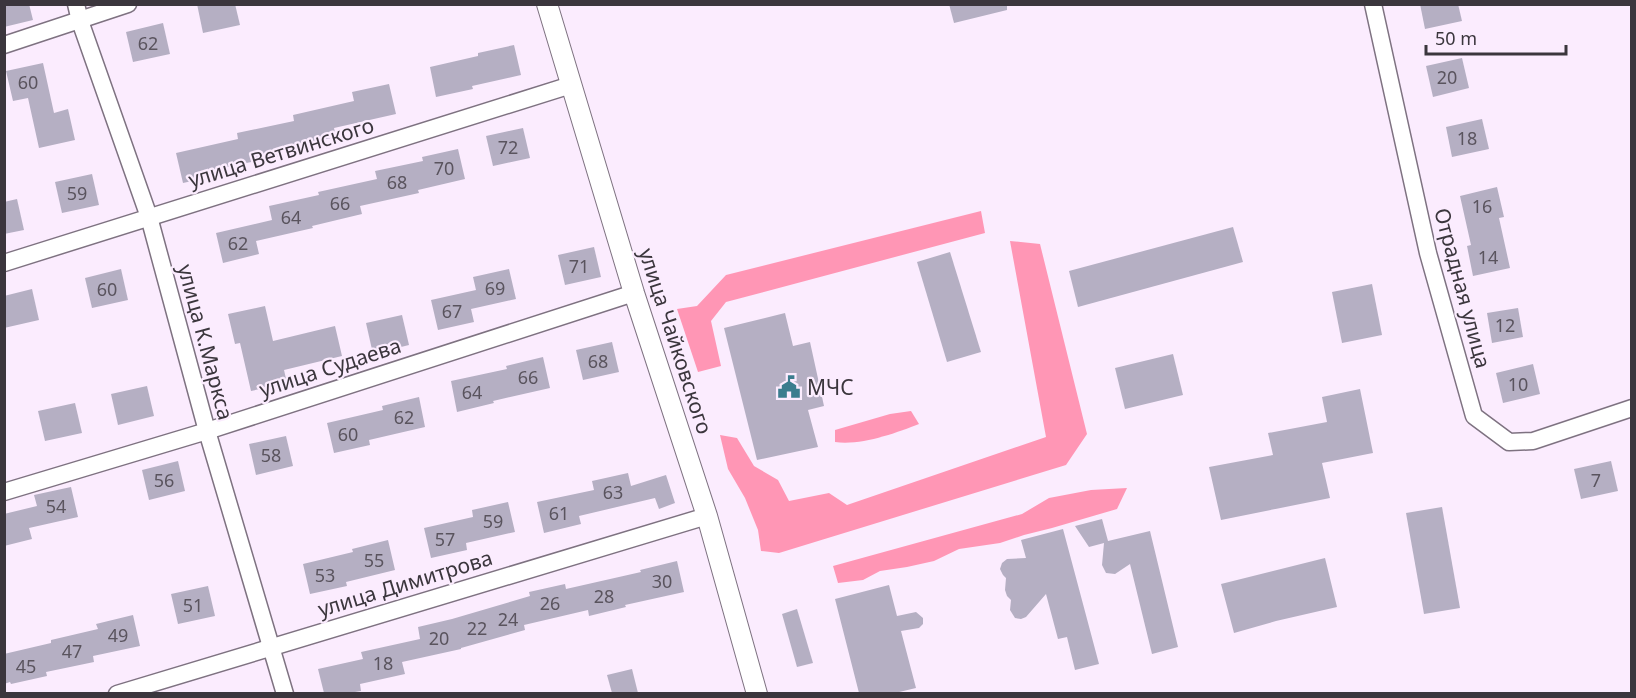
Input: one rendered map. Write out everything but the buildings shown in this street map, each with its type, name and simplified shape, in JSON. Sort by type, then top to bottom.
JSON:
[{"type":"street","name":"улица К.Маркса","points":[[76,4],[149,217],[207,431],[285,693]]},
{"type":"street","points":[[4,45],[128,4]]},
{"type":"street","name":"улица Чайковского","points":[[547,4],[634,293],[707,516],[757,693]]},
{"type":"street","name":"Отрадная улица","points":[[1372,4],[1428,253],[1474,416],[1509,442],[1533,441],[1632,408]]},
{"type":"street","name":"улица Ветвинского","points":[[4,263],[571,86]]},
{"type":"street","name":"улица Судаева","points":[[4,492],[207,431],[634,293]]},
{"type":"street","name":"улица Димитрова","points":[[117,693],[707,516]]},
{"type":"shaded area","points":[[981,211],[985,233],[726,302],[711,321],[721,366],[698,372],[677,309],[697,306],[726,275]]},
{"type":"shaded area","points":[[1010,241],[1040,244],[1087,434],[1066,465],[779,553],[761,551],[758,530],[745,498],[728,469],[720,435],[737,438],[754,466],[778,480],[789,501],[829,493],[847,505],[1046,437]]},
{"type":"shaded area","points":[[911,411],[919,424],[889,435],[866,440],[835,442],[835,430],[890,414]]},
{"type":"shaded area","points":[[1127,488],[1117,509],[1000,543],[959,549],[934,561],[880,571],[863,580],[838,583],[833,566],[1022,514],[1049,498],[1091,490]]},
{"type":"place","name":"МЧС","points":[[789,387]]}]
